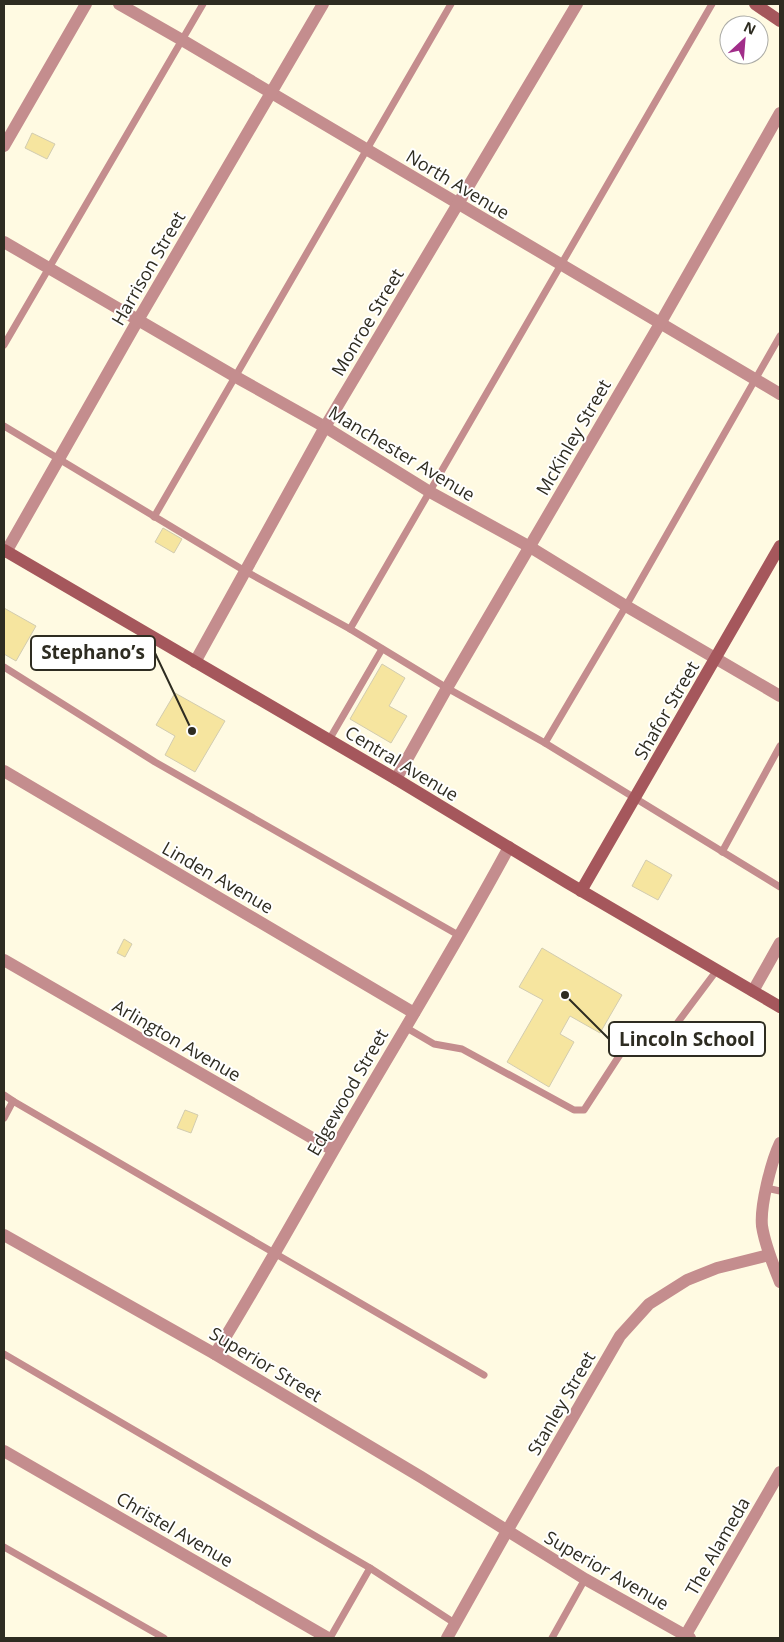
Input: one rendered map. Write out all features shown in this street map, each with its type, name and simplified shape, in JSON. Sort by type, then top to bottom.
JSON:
[{"type":"street","points":[[4,146],[86,4]]},
{"type":"street","name":"North Avenue","points":[[119,4],[560,265],[661,322],[780,394]]},
{"type":"street","name":"Harrison Street","points":[[5,551],[322,4]]},
{"type":"street","name":"Monroe Street","points":[[195,662],[325,427],[577,4]]},
{"type":"street","points":[[755,4],[780,21]]},
{"type":"street","name":"McKinley Street","points":[[396,779],[780,113]]},
{"type":"street","name":"Manchester Avenue","points":[[4,242],[325,427],[430,492],[530,546],[626,606],[780,696]]},
{"type":"street","name":"Shafor Street","points":[[581,891],[780,546]]},
{"type":"street","name":"Central Avenue","points":[[5,551],[396,779],[581,891],[780,1007]]},
{"type":"street","name":"Linden Avenue","points":[[4,771],[414,1012]]},
{"type":"street","name":"Edgewood Street","points":[[215,1354],[460,936],[509,847]]},
{"type":"street","points":[[753,991],[780,943]]},
{"type":"street","name":"Arlington Avenue","points":[[4,960],[334,1150]]},
{"type":"street","points":[[780,1142],[766,1188],[762,1225],[769,1255],[780,1282]]},
{"type":"street","name":"Superior Street","points":[[4,1234],[215,1354],[421,1477],[507,1531]]},
{"type":"street","name":"Stanley Street","points":[[447,1638],[620,1336],[649,1304],[688,1280],[717,1268],[769,1255]]},
{"type":"street","name":"Christel Avenue","points":[[4,1451],[329,1638]]},
{"type":"street","name":"The Alameda","points":[[687,1637],[780,1472]]},
{"type":"street","name":"Superior Avenue","points":[[507,1531],[687,1637]]},
{"type":"lane","points":[[4,345],[202,4]]},
{"type":"lane","points":[[154,517],[451,4]]},
{"type":"lane","points":[[350,630],[712,4]]},
{"type":"lane","points":[[545,743],[626,606],[780,336]]},
{"type":"lane","points":[[4,426],[246,571],[545,743],[780,887]]},
{"type":"lane","points":[[329,740],[382,649]]},
{"type":"lane","points":[[4,667],[156,762],[460,936]]},
{"type":"lane","points":[[722,852],[780,746]]},
{"type":"lane","points":[[405,1028],[434,1044],[462,1049],[574,1110],[584,1110],[623,1050],[645,1048],[675,1026],[717,970]]},
{"type":"lane","points":[[4,1095],[484,1375]]},
{"type":"lane","points":[[4,1118],[13,1101]]},
{"type":"lane","points":[[766,1188],[780,1191]]},
{"type":"lane","points":[[4,1354],[370,1568],[456,1624]]},
{"type":"lane","points":[[4,1547],[164,1638]]},
{"type":"lane","points":[[329,1638],[370,1568]]},
{"type":"lane","points":[[552,1638],[586,1579]]},
{"type":"building","points":[[32,133],[55,144],[47,159],[25,148]]},
{"type":"building","points":[[163,528],[182,539],[174,553],[155,542]]},
{"type":"building","points":[[4,608],[36,626],[16,661],[4,654]]},
{"type":"building","points":[[382,664],[405,678],[389,706],[407,716],[391,743],[350,719]]},
{"type":"building","points":[[175,693],[225,721],[195,772],[165,755],[175,736],[156,725]]},
{"type":"building","points":[[646,860],[672,875],[658,900],[632,886]]},
{"type":"building","points":[[124,939],[132,944],[125,957],[117,953]]},
{"type":"building","points":[[542,948],[622,995],[600,1033],[570,1016],[560,1034],[574,1042],[549,1087],[507,1062],[543,1000],[519,987]]},
{"type":"building","points":[[185,1110],[198,1115],[191,1133],[177,1128]]},
{"type":"place","name":"Stephano’s","points":[[192,731]]},
{"type":"place","name":"Lincoln School","points":[[565,995]]}]
